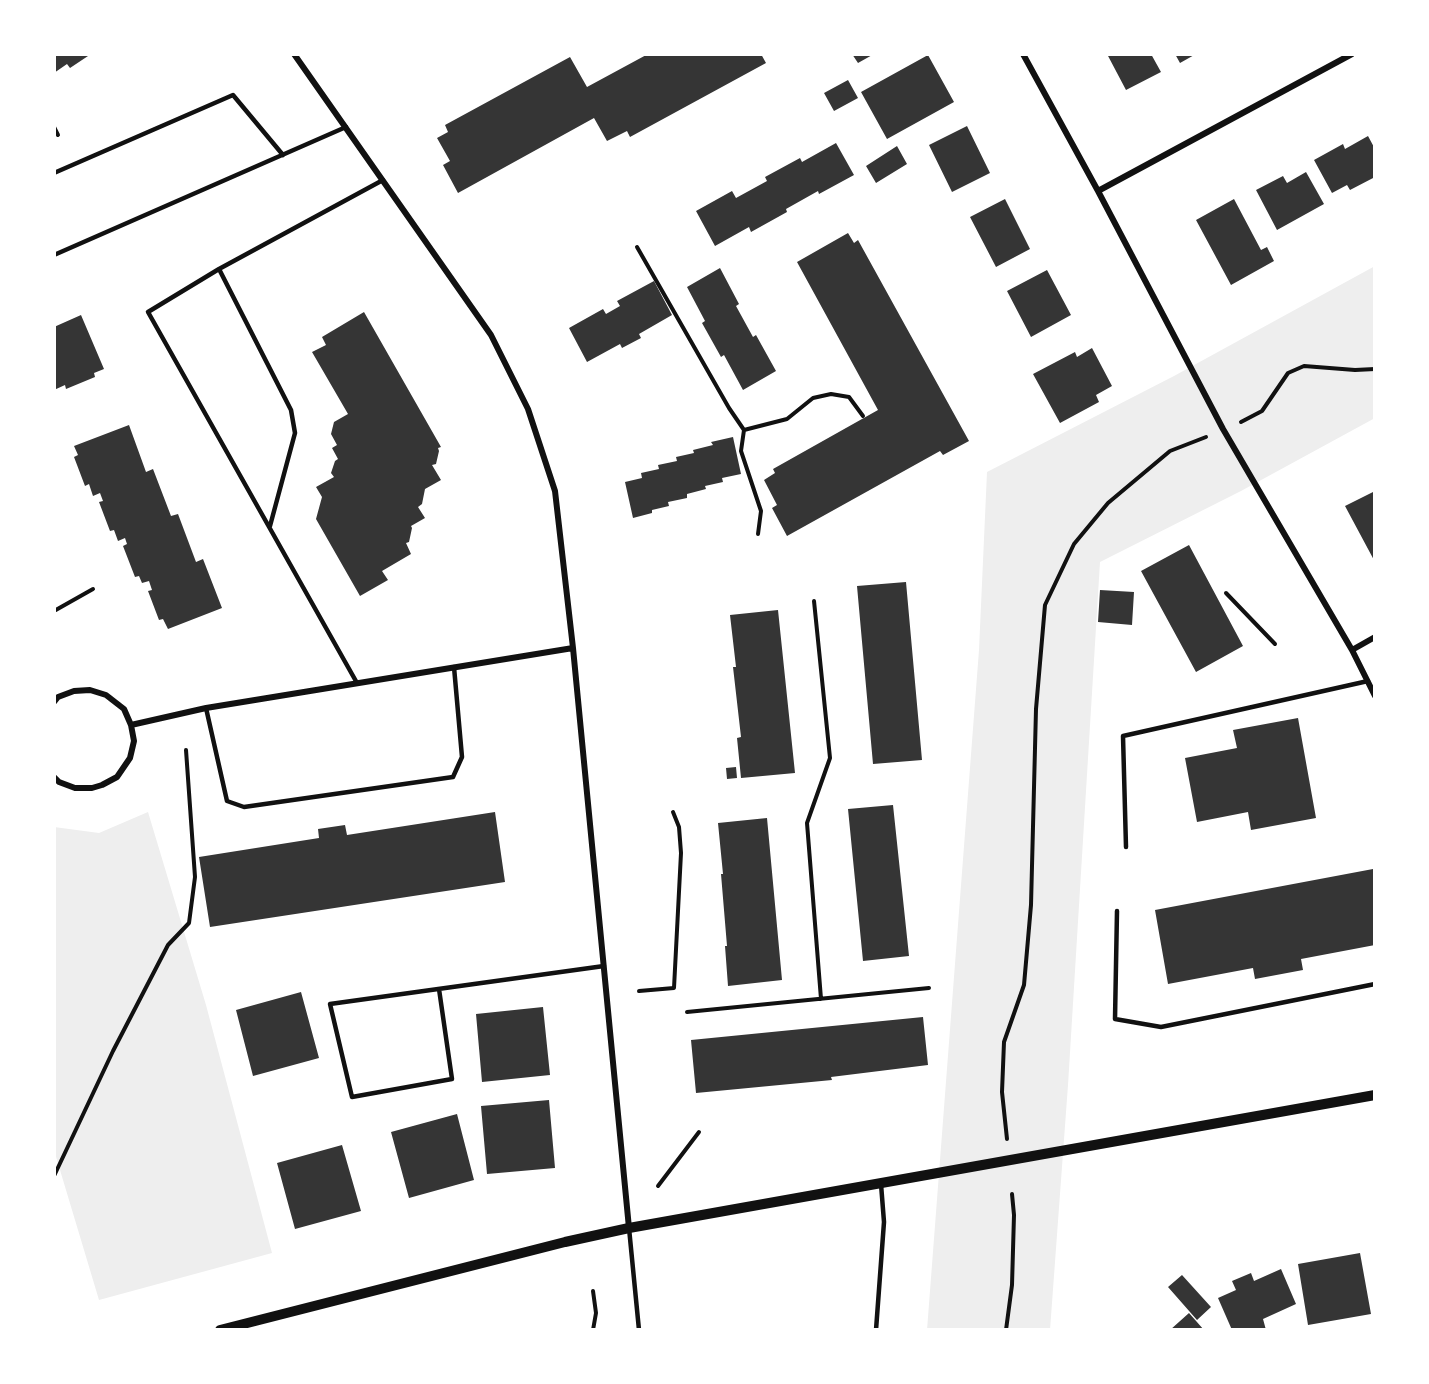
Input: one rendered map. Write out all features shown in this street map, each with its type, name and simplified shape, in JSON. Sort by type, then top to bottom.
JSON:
[{"type":"street","points":[[294,54],[492,335],[528,409],[555,491],[573,648],[629,1228]]},
{"type":"street","points":[[1023,54],[1223,429],[1352,650],[1375,696]]},
{"type":"street","points":[[1098,191],[1352,54]]},
{"type":"street","points":[[1352,650],[1375,637]]},
{"type":"street","points":[[131,725],[206,708],[573,648]]},
{"type":"street","points":[[54,702],[58,697],[74,691],[90,690],[106,695],[124,709],[131,725],[134,741],[130,758],[117,777],[102,785],[92,788],[75,788],[59,782],[54,777]]},
{"type":"street","points":[[220,1330],[554,1244],[629,1228],[1375,1095]]},
{"type":"lane","points":[[54,173],[233,95],[283,155]]},
{"type":"lane","points":[[54,255],[346,127]]},
{"type":"lane","points":[[357,683],[148,312],[219,269],[384,180]]},
{"type":"lane","points":[[219,269],[291,410],[295,433],[270,526]]},
{"type":"lane","points":[[206,708],[227,801],[244,807],[453,777],[462,757],[454,667]]},
{"type":"lane","points":[[1126,847],[1123,736],[1368,681]]},
{"type":"lane","points":[[1117,911],[1114,1019],[1161,1027],[1375,984]]},
{"type":"lane","points":[[440,989],[452,1079],[352,1097],[330,1004],[604,966]]},
{"type":"lane","points":[[876,1330],[884,1222],[881,1184]]},
{"type":"lane","points":[[629,1228],[639,1330]]},
{"type":"path","points":[[54,127],[58,135]]},
{"type":"path","points":[[638,247],[729,408],[744,430],[741,451],[761,511],[758,534]]},
{"type":"path","points":[[1241,422],[1262,411],[1288,373],[1304,366],[1355,370],[1375,369]]},
{"type":"path","points":[[744,430],[787,419],[813,398],[831,394],[849,397],[864,416]]},
{"type":"path","points":[[1007,1139],[1002,1092],[1004,1042],[1024,984],[1031,905],[1036,709],[1045,605],[1074,544],[1108,503],[1170,451],[1206,436]]},
{"type":"path","points":[[54,611],[93,589]]},
{"type":"path","points":[[1226,593],[1275,644]]},
{"type":"path","points":[[814,601],[830,759],[807,823],[821,999]]},
{"type":"path","points":[[54,1176],[113,1051],[168,945],[189,923],[195,877],[186,750]]},
{"type":"path","points":[[639,991],[674,988],[681,853],[679,827],[673,812]]},
{"type":"path","points":[[687,1012],[929,988]]},
{"type":"path","points":[[658,1186],[699,1132]]},
{"type":"path","points":[[1006,1330],[1012,1285],[1014,1215],[1012,1194]]},
{"type":"path","points":[[593,1291],[596,1313],[593,1330]]},
{"type":"shaded area","points":[[1375,266],[1375,418],[1241,491],[1100,562],[1068,1085],[1050,1330],[927,1330],[979,650],[987,472],[1174,376]]},
{"type":"shaded area","points":[[148,812],[206,1005],[272,1253],[99,1300],[54,1150],[54,827],[99,833]]},
{"type":"building","points":[[54,54],[91,54],[70,68],[67,64],[54,73]]},
{"type":"building","points":[[648,54],[761,54],[766,63],[630,137],[627,131],[607,141],[594,118],[458,193],[443,165],[450,161],[437,138],[448,132],[445,125],[570,57],[587,87]]},
{"type":"building","points":[[852,54],[874,54],[858,63]]},
{"type":"building","points":[[1107,54],[1151,54],[1161,72],[1126,90]]},
{"type":"building","points":[[1175,54],[1196,54],[1180,63]]},
{"type":"building","points":[[928,55],[954,102],[887,139],[861,92]]},
{"type":"building","points":[[848,80],[858,98],[834,111],[824,93]]},
{"type":"building","points":[[967,126],[990,173],[952,192],[929,145]]},
{"type":"building","points":[[1368,136],[1375,149],[1375,177],[1350,190],[1347,185],[1332,193],[1314,160],[1343,144],[1345,149]]},
{"type":"building","points":[[836,143],[854,175],[819,194],[818,191],[751,232],[749,227],[715,246],[696,211],[732,191],[736,198],[767,181],[765,177],[800,158],[802,162]]},
{"type":"building","points":[[897,146],[907,164],[876,183],[866,166]]},
{"type":"building","points":[[1306,172],[1324,204],[1277,230],[1256,190],[1283,176],[1287,183]]},
{"type":"building","points":[[1005,199],[1030,249],[996,267],[970,217]]},
{"type":"building","points":[[1234,199],[1261,250],[1267,247],[1274,261],[1231,285],[1196,220]]},
{"type":"building","points":[[848,233],[854,243],[858,240],[969,441],[943,455],[940,451],[787,536],[772,508],[777,505],[764,480],[775,473],[773,469],[878,410],[797,262]]},
{"type":"building","points":[[720,268],[739,304],[736,306],[753,337],[756,335],[776,371],[743,390],[724,355],[721,357],[702,323],[705,321],[687,287]]},
{"type":"building","points":[[1047,270],[1071,315],[1031,337],[1007,291]]},
{"type":"building","points":[[654,281],[672,315],[639,334],[641,338],[622,348],[620,344],[587,362],[569,328],[603,309],[606,314],[620,306],[617,301]]},
{"type":"building","points":[[364,312],[441,447],[438,448],[436,464],[432,465],[441,480],[425,489],[422,504],[418,507],[425,518],[411,526],[409,542],[406,543],[411,554],[382,571],[388,580],[360,596],[316,519],[322,497],[316,487],[334,477],[331,473],[338,459],[332,448],[337,445],[331,434],[334,422],[348,414],[312,352],[326,345],[322,337]]},
{"type":"building","points":[[81,315],[104,369],[94,373],[95,377],[66,389],[65,385],[54,390],[54,327]]},
{"type":"building","points":[[1092,348],[1112,386],[1096,395],[1099,402],[1060,423],[1033,374],[1075,352],[1077,357]]},
{"type":"building","points":[[129,425],[146,472],[153,469],[171,516],[178,514],[196,562],[203,559],[222,608],[168,629],[163,619],[159,620],[148,591],[152,590],[149,581],[142,583],[139,576],[135,577],[123,546],[127,544],[125,538],[118,541],[114,530],[110,531],[99,502],[103,501],[100,493],[93,496],[89,484],[85,486],[74,457],[78,455],[74,446]]},
{"type":"building","points":[[733,437],[741,474],[722,478],[723,482],[705,486],[706,489],[687,494],[687,498],[668,502],[669,506],[633,518],[625,482],[642,478],[641,473],[659,469],[658,465],[677,461],[676,457],[713,445],[711,442]]},
{"type":"building","points":[[1375,491],[1375,562],[1345,506]]},
{"type":"building","points":[[1189,545],[1243,646],[1196,672],[1141,571]]},
{"type":"building","points":[[906,582],[922,760],[873,764],[857,586]]},
{"type":"building","points":[[1100,590],[1134,592],[1132,625],[1098,622]]},
{"type":"building","points":[[778,610],[795,773],[741,778],[737,738],[741,737],[730,615]]},
{"type":"building","points":[[1298,718],[1316,818],[1251,830],[1248,812],[1197,822],[1185,758],[1237,748],[1233,730]]},
{"type":"building","points":[[736,767],[737,778],[727,779],[726,768]]},
{"type":"building","points":[[893,805],[909,956],[863,961],[848,809]]},
{"type":"building","points":[[495,812],[505,882],[210,927],[199,857],[319,838],[318,829],[345,825],[347,835]]},
{"type":"building","points":[[767,818],[782,980],[728,986],[721,874],[723,874],[718,823]]},
{"type":"building","points":[[1373,869],[1375,945],[1301,959],[1303,970],[1255,979],[1253,968],[1168,984],[1155,910]]},
{"type":"building","points":[[301,992],[319,1058],[253,1076],[236,1010]]},
{"type":"building","points":[[543,1007],[550,1075],[482,1082],[476,1014]]},
{"type":"building","points":[[923,1017],[928,1065],[831,1077],[832,1080],[696,1093],[691,1040]]},
{"type":"building","points":[[549,1100],[555,1168],[487,1174],[481,1106]]},
{"type":"building","points":[[457,1114],[474,1180],[409,1198],[391,1132]]},
{"type":"building","points":[[342,1145],[361,1211],[295,1229],[277,1163]]},
{"type":"building","points":[[1360,1253],[1371,1314],[1308,1325],[1298,1264]]},
{"type":"building","points":[[1281,1269],[1296,1304],[1263,1319],[1266,1330],[1232,1330],[1218,1298],[1236,1290],[1232,1281],[1251,1273],[1254,1281]]},
{"type":"building","points":[[1182,1275],[1211,1307],[1197,1320],[1168,1287]]},
{"type":"building","points":[[1189,1313],[1204,1330],[1170,1330]]}]
